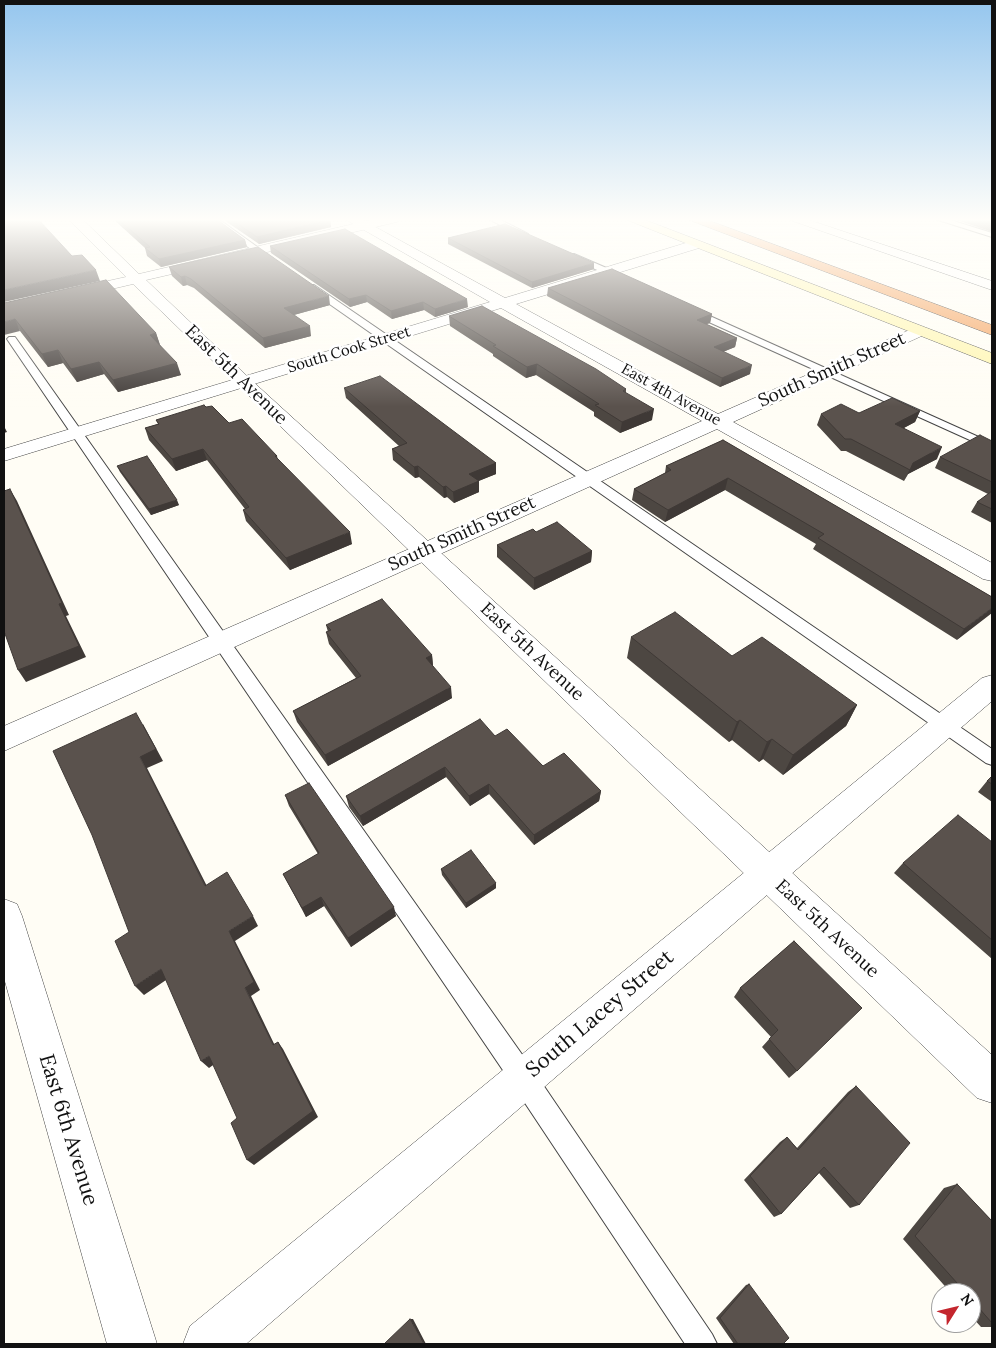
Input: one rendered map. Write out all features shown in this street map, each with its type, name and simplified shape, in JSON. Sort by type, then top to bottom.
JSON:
[{"type":"highway","points":[[860,281],[992,330]]},
{"type":"main road","points":[[788,281],[992,359]]},
{"type":"street","points":[[4,309],[128,281]]},
{"type":"street","name":"East 5th Avenue","points":[[138,281],[243,382],[992,1084]]},
{"type":"street","name":"East 4th Avenue","points":[[462,281],[992,574]]},
{"type":"street","name":"South Cook Street","points":[[4,455],[578,281]]},
{"type":"street","points":[[977,281],[992,286]]},
{"type":"street","name":"South Smith Street","points":[[4,739],[424,550],[920,331]]},
{"type":"street","name":"South Lacey Street","points":[[208,1344],[992,685]]},
{"type":"street","name":"East 6th Avenue","points":[[4,916],[132,1344]]},
{"type":"lane","points":[[626,281],[633,284]]},
{"type":"lane","points":[[306,284],[992,758]]},
{"type":"lane","points":[[686,308],[992,447]]},
{"type":"lane","points":[[12,339],[75,433],[524,1078],[702,1344]]},
{"type":"building","points":[[4,281],[46,281],[4,290]]},
{"type":"building","points":[[107,281],[156,333],[150,335],[177,363],[113,380],[99,362],[71,369],[58,350],[42,354],[15,319],[4,322],[4,303]]},
{"type":"building","points":[[193,281],[307,281],[329,296],[284,308],[310,326],[263,338]]},
{"type":"building","points":[[322,281],[435,281],[467,299],[435,309],[423,302],[391,311],[366,295],[349,299]]},
{"type":"building","points":[[572,281],[638,281],[712,314],[697,320],[737,338],[714,347],[752,365],[722,378],[548,288]]},
{"type":"building","points":[[482,306],[596,369],[626,389],[623,391],[654,409],[622,422],[595,405],[599,404],[537,364],[527,367],[449,316]]},
{"type":"building","points":[[380,376],[496,463],[469,474],[479,481],[453,492],[446,486],[443,487],[418,466],[414,467],[392,449],[407,443],[344,388]]},
{"type":"building","points":[[892,398],[920,411],[895,424],[942,447],[913,463],[910,470],[851,439],[845,439],[821,414],[841,404],[859,413]]},
{"type":"building","points":[[204,405],[206,407],[212,406],[229,423],[242,419],[277,456],[275,456],[350,532],[286,558],[243,510],[249,507],[203,449],[172,459],[145,428],[159,424],[156,420]]},
{"type":"building","points":[[980,435],[992,441],[992,482],[940,457]]},
{"type":"building","points":[[723,440],[992,597],[992,608],[964,629],[818,538],[824,534],[728,478],[668,510],[634,489],[671,470],[666,466]]},
{"type":"building","points":[[147,456],[177,500],[149,509],[117,466]]},
{"type":"building","points":[[10,489],[62,603],[59,604],[79,646],[18,670],[4,631],[4,491]]},
{"type":"building","points":[[992,491],[992,509],[977,502]]},
{"type":"building","points":[[557,522],[592,551],[534,578],[497,545],[533,529],[536,532]]},
{"type":"building","points":[[382,599],[432,655],[426,658],[451,687],[325,755],[293,711],[361,676],[326,632],[331,630],[326,625]]},
{"type":"building","points":[[675,612],[732,656],[762,637],[857,705],[793,755],[772,739],[767,742],[740,720],[737,722],[631,637]]},
{"type":"building","points":[[136,713],[156,749],[140,757],[205,886],[227,872],[253,916],[229,931],[254,982],[245,988],[273,1045],[278,1042],[313,1111],[247,1160],[231,1123],[237,1118],[209,1056],[201,1061],[161,969],[135,986],[115,941],[129,932],[92,835],[53,751]]},
{"type":"building","points":[[480,719],[495,736],[507,729],[543,766],[564,753],[601,791],[534,835],[489,784],[469,796],[445,767],[360,816],[346,796]]},
{"type":"building","points":[[992,776],[992,784],[987,781]]},
{"type":"building","points":[[309,783],[394,907],[348,938],[321,897],[302,908],[283,874],[319,853],[285,795]]},
{"type":"building","points":[[958,815],[992,842],[992,940],[903,863]]},
{"type":"building","points":[[471,850],[496,883],[466,903],[441,869]]},
{"type":"building","points":[[794,941],[862,1008],[797,1071],[769,1039],[778,1030],[740,988]]},
{"type":"building","points":[[856,1086],[910,1143],[859,1205],[824,1167],[781,1214],[750,1176],[787,1137],[798,1150]]},
{"type":"building","points":[[957,1184],[992,1221],[992,1323],[981,1310],[981,1283],[957,1283],[915,1236]]},
{"type":"building","points":[[749,1284],[789,1338],[783,1344],[738,1344],[720,1318]]},
{"type":"building","points":[[410,1319],[424,1344],[384,1344]]}]
